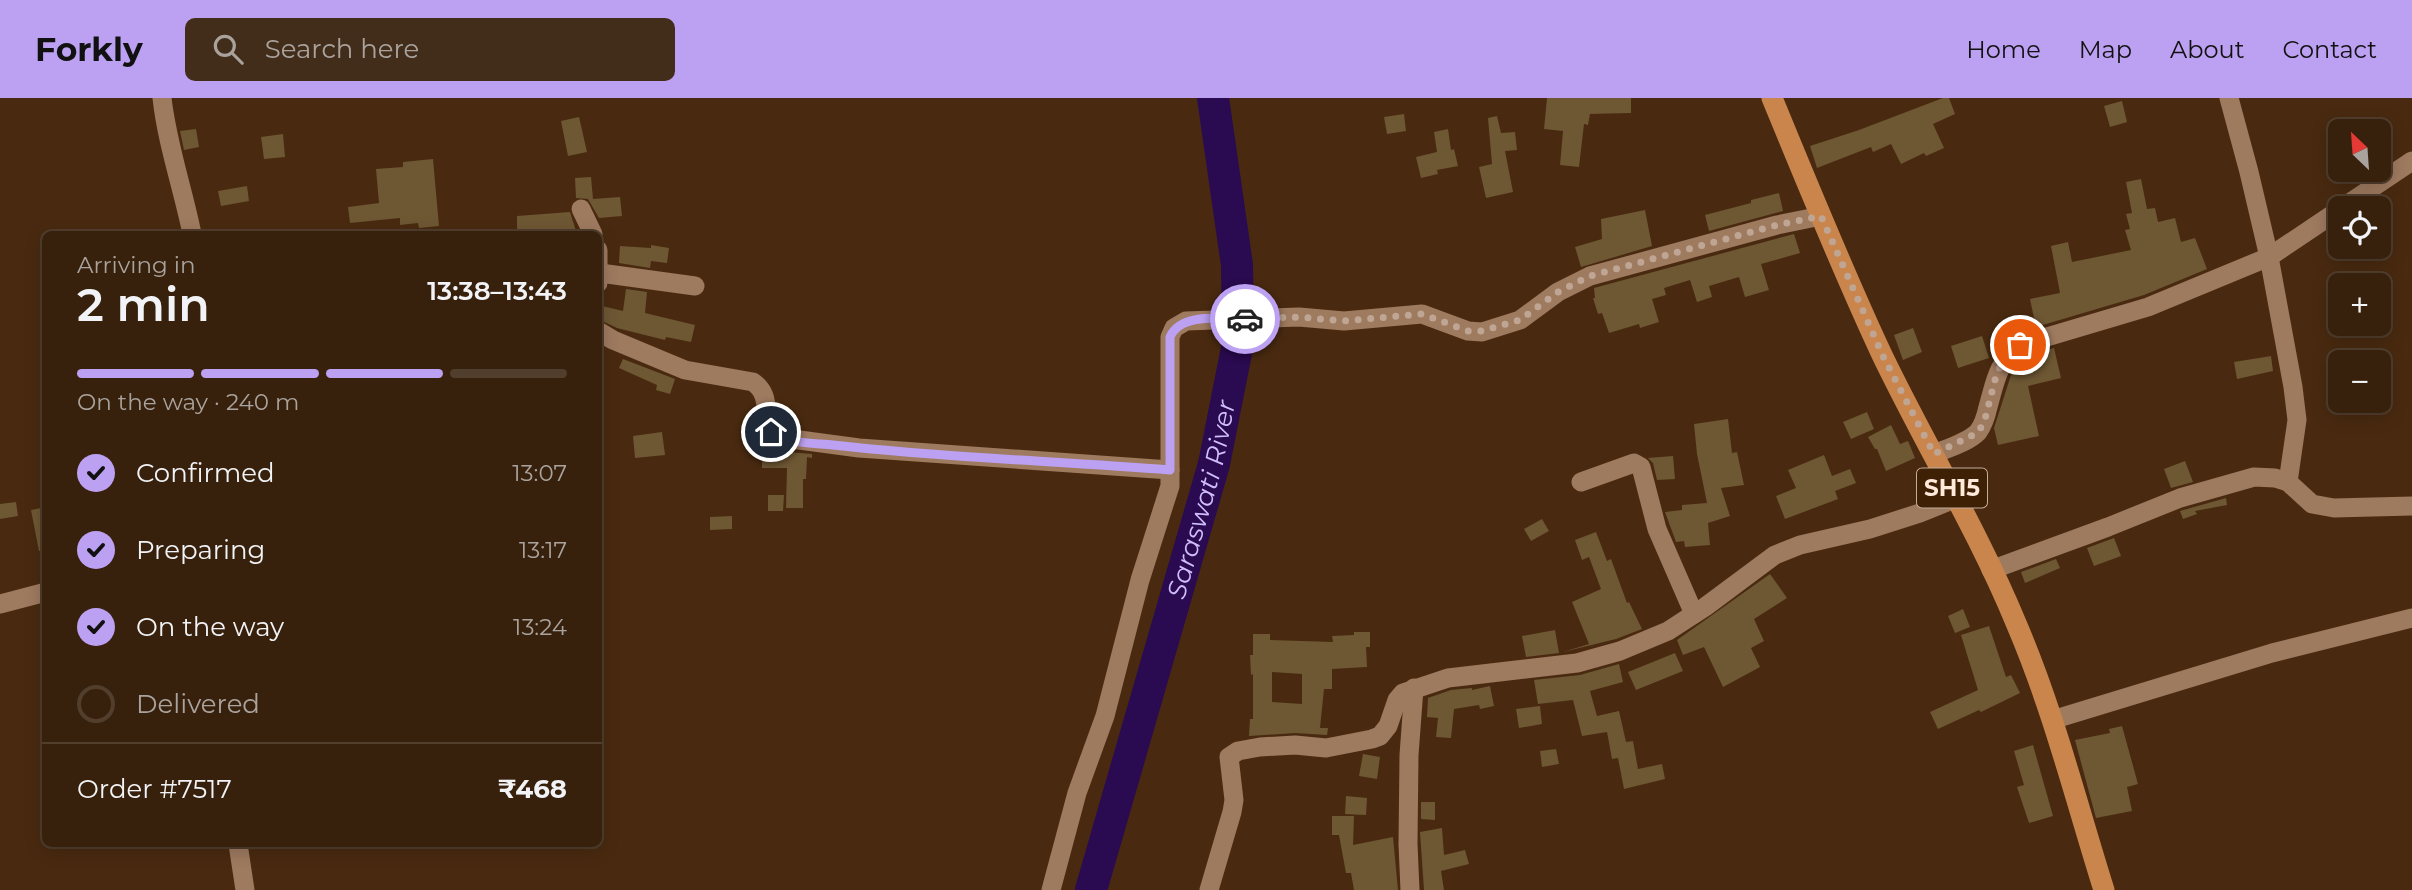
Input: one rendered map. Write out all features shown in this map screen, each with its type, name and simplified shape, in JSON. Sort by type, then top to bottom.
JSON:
[{"type":"main road","name":"SH15","points":[[1772,98],[1883,356],[1957,498],[2016,620],[2052,720],[2104,890]]},
{"type":"street","points":[[162,98],[166,131],[191,231]]},
{"type":"street","points":[[2229,98],[2269,257],[2297,420],[2288,482]]},
{"type":"street","points":[[1934,454],[1977,433],[1984,423],[1997,372],[2007,356],[2020,345],[2148,307],[2269,257],[2412,161]]},
{"type":"street","points":[[581,209],[592,231]]},
{"type":"street","points":[[1051,890],[1077,793],[1105,716],[1140,580],[1170,486],[1170,337],[1174,328],[1186,321],[1299,317],[1344,321],[1422,314],[1468,331],[1482,331],[1520,320],[1558,292],[1590,276],[1777,225],[1821,216]]},
{"type":"street","points":[[602,278],[695,286]]},
{"type":"street","points":[[602,333],[685,370],[753,382],[765,395],[768,424],[777,437],[859,448],[1170,470]]},
{"type":"street","points":[[1581,482],[1634,463],[1641,467],[1657,529],[1693,614]]},
{"type":"street","points":[[1992,570],[2180,498],[2254,477],[2288,482],[2312,504],[2334,508],[2412,506]]},
{"type":"street","points":[[1209,890],[1232,812],[1234,800],[1229,757],[1233,752],[1260,747],[1326,748],[1372,739],[1380,736],[1388,726],[1397,700],[1403,693],[1414,688],[1448,678],[1577,663],[1620,651],[1668,631],[1775,555],[1801,545],[1870,529],[1957,498]]},
{"type":"street","points":[[0,604],[42,593]]},
{"type":"street","points":[[2052,720],[2272,653],[2412,618]]},
{"type":"street","points":[[1410,890],[1409,755],[1414,688]]},
{"type":"street","points":[[238,847],[245,890]]},
{"type":"building","points":[[1547,98],[1631,98],[1631,113],[1590,114],[1588,125],[1584,124],[1579,167],[1560,165],[1563,131],[1544,129]]},
{"type":"building","points":[[1949,98],[1955,114],[1933,124],[1944,148],[1926,156],[1924,153],[1901,164],[1891,144],[1873,152],[1871,147],[1817,168],[1810,146]]},
{"type":"building","points":[[2122,101],[2127,122],[2110,127],[2104,106]]},
{"type":"building","points":[[1404,114],[1406,131],[1387,134],[1384,117]]},
{"type":"building","points":[[1497,116],[1501,133],[1515,132],[1517,150],[1505,151],[1513,192],[1486,198],[1479,167],[1492,164],[1488,118]]},
{"type":"building","points":[[579,117],[587,152],[568,156],[561,121]]},
{"type":"building","points":[[196,129],[199,147],[184,150],[180,131]]},
{"type":"building","points":[[1448,129],[1451,150],[1454,149],[1458,166],[1437,170],[1438,174],[1421,178],[1416,157],[1437,152],[1434,132]]},
{"type":"building","points":[[283,134],[285,157],[264,159],[261,137]]},
{"type":"building","points":[[433,159],[439,226],[419,228],[418,223],[400,225],[400,218],[350,223],[348,207],[379,203],[376,169],[403,167],[403,162]]},
{"type":"building","points":[[591,177],[593,199],[620,197],[622,216],[599,218],[588,199],[576,198],[575,178]]},
{"type":"building","points":[[2141,179],[2147,209],[2155,208],[2158,222],[2175,218],[2181,242],[2195,238],[2207,269],[2144,295],[2036,327],[2030,299],[2060,293],[2051,246],[2068,242],[2072,262],[2131,250],[2125,230],[2130,229],[2126,214],[2132,213],[2126,182]]},
{"type":"building","points":[[247,186],[249,201],[221,206],[218,191]]},
{"type":"building","points":[[1779,193],[1783,211],[1709,231],[1705,215]]},
{"type":"building","points":[[1645,210],[1652,246],[1581,267],[1575,247],[1602,239],[1601,219]]},
{"type":"building","points":[[570,212],[576,231],[517,231],[517,216]]},
{"type":"building","points":[[1794,234],[1800,253],[1761,264],[1769,290],[1745,297],[1739,277],[1709,286],[1712,297],[1697,302],[1690,280],[1664,288],[1666,295],[1652,299],[1659,322],[1640,328],[1639,324],[1609,333],[1602,313],[1598,314],[1593,298],[1594,288]]},
{"type":"building","points":[[651,245],[669,248],[667,263],[651,261],[650,268],[619,263],[620,246],[651,248]]},
{"type":"building","points":[[626,289],[647,292],[645,313],[695,325],[691,342],[666,337],[665,340],[617,328],[602,321],[602,306],[623,311]]},
{"type":"building","points":[[1913,328],[1922,352],[1903,360],[1894,335]]},
{"type":"building","points":[[1982,336],[1989,358],[1958,368],[1951,346]]},
{"type":"building","points":[[2054,348],[2061,378],[2028,386],[2039,436],[1998,445],[1994,428],[2012,372],[2026,356]]},
{"type":"building","points":[[2271,356],[2273,371],[2237,379],[2234,362]]},
{"type":"building","points":[[623,359],[675,379],[670,394],[656,390],[657,385],[619,368]]},
{"type":"building","points":[[1867,412],[1874,429],[1851,439],[1843,422]]},
{"type":"building","points":[[1728,419],[1732,453],[1737,452],[1744,485],[1721,488],[1730,516],[1708,523],[1710,545],[1685,547],[1684,541],[1676,542],[1665,512],[1682,510],[1682,505],[1707,503],[1694,424]]},
{"type":"building","points":[[1891,425],[1900,444],[1908,441],[1915,458],[1886,471],[1877,449],[1868,437]]},
{"type":"building","points":[[662,432],[665,455],[635,458],[633,436]]},
{"type":"building","points":[[762,450],[812,454],[812,458],[807,457],[806,479],[803,479],[803,508],[786,508],[787,468],[762,468]]},
{"type":"building","points":[[1824,455],[1832,476],[1850,469],[1856,483],[1835,491],[1838,499],[1785,519],[1776,496],[1796,488],[1788,470]]},
{"type":"building","points":[[1673,456],[1675,479],[1657,480],[1653,463],[1648,458]]},
{"type":"building","points":[[2185,461],[2193,482],[2171,488],[2164,469]]},
{"type":"building","points":[[768,495],[784,495],[783,511],[768,511]]},
{"type":"building","points":[[2226,498],[2227,505],[2195,511],[2197,514],[2183,519],[2180,511]]},
{"type":"building","points":[[16,502],[18,516],[0,519],[0,504]]},
{"type":"building","points":[[42,508],[42,551],[39,551],[31,510]]},
{"type":"building","points":[[732,516],[732,529],[710,530],[710,517]]},
{"type":"building","points":[[1542,519],[1549,531],[1531,541],[1524,529]]},
{"type":"building","points":[[1596,532],[1607,561],[1611,559],[1627,603],[1629,602],[1642,629],[1616,639],[1563,652],[1589,644],[1572,602],[1601,589],[1589,557],[1582,560],[1575,540]]},
{"type":"building","points":[[2114,538],[2121,556],[2094,566],[2087,548]]},
{"type":"building","points":[[2056,559],[2060,568],[2025,583],[2021,572]]},
{"type":"building","points":[[1770,574],[1787,598],[1754,619],[1764,641],[1751,648],[1760,667],[1723,687],[1704,647],[1683,655],[1677,640]]},
{"type":"building","points":[[1963,609],[1970,627],[1955,633],[1948,616]]},
{"type":"building","points":[[1989,626],[2006,677],[2011,675],[2020,693],[1938,729],[1930,712],[1978,690],[1961,635]]},
{"type":"building","points":[[1555,630],[1559,653],[1526,657],[1522,636]]},
{"type":"building","points":[[1354,632],[1370,632],[1370,647],[1366,647],[1367,667],[1332,669],[1332,689],[1324,689],[1320,728],[1328,728],[1327,735],[1295,733],[1249,736],[1250,719],[1253,719],[1253,674],[1251,675],[1250,655],[1253,655],[1253,634],[1270,634],[1270,640],[1333,642],[1332,636],[1354,635]],"holes":[[[1272,672],[1302,674],[1302,704],[1272,702]]]},
{"type":"building","points":[[1675,653],[1683,671],[1636,690],[1628,672]]},
{"type":"building","points":[[1619,664],[1623,682],[1590,691],[1597,716],[1619,711],[1626,742],[1633,741],[1638,769],[1662,764],[1665,779],[1624,789],[1618,758],[1612,759],[1607,732],[1582,736],[1573,700],[1538,704],[1534,680],[1580,675]]},
{"type":"building","points":[[1490,686],[1494,706],[1480,709],[1479,705],[1454,709],[1451,738],[1436,737],[1438,718],[1427,717],[1428,698],[1451,690],[1472,690]]},
{"type":"building","points":[[1540,706],[1542,724],[1519,728],[1516,709]]},
{"type":"building","points":[[2122,726],[2138,784],[2127,787],[2132,811],[2096,818],[2075,740],[2110,733],[2109,729]]},
{"type":"building","points":[[2033,745],[2053,816],[2029,823],[2017,787],[2024,785],[2014,751]]},
{"type":"building","points":[[1556,749],[1559,764],[1542,767],[1540,751]]},
{"type":"building","points":[[1363,754],[1380,757],[1377,779],[1359,776]]},
{"type":"building","points":[[1346,796],[1367,798],[1366,815],[1345,814]]},
{"type":"building","points":[[1421,802],[1435,802],[1435,820],[1421,819]]},
{"type":"building","points":[[1332,816],[1354,816],[1353,845],[1393,837],[1398,890],[1354,890],[1351,873],[1346,873],[1339,835],[1332,835]]},
{"type":"building","points":[[1442,828],[1444,855],[1465,850],[1469,864],[1441,871],[1444,890],[1424,890],[1420,832]]},
{"type":"waterway","name":"Saraswati River","points":[[1091,890],[1214,464],[1238,343],[1237,265],[1213,98]]},
{"type":"way so far","points":[[1245,319],[1299,317],[1344,321],[1422,314],[1468,331],[1482,331],[1520,320],[1558,292],[1590,276],[1777,225],[1821,216],[1883,356],[1934,454],[1977,433],[1984,423],[1997,372],[2007,356],[2020,345]]},
{"type":"route","points":[[771,432],[777,437],[859,448],[1170,470],[1170,337],[1174,328],[1186,321],[1245,319]]}]
